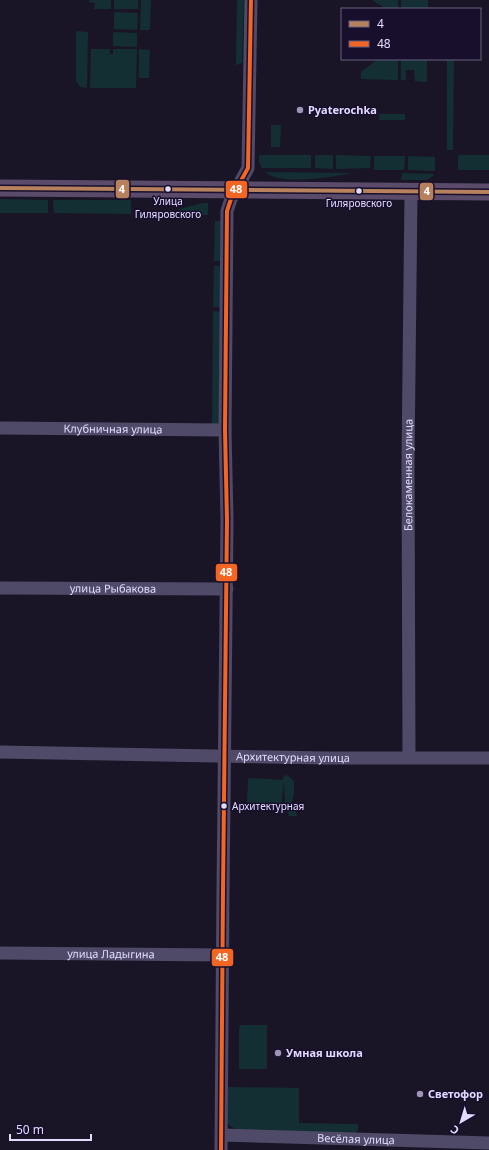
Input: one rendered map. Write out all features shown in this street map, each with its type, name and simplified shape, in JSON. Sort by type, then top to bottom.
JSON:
[{"type":"main road","points":[[0,188],[489,192]]},
{"type":"street","points":[[221,1150],[227,520],[225,430],[227,211],[231,199],[248,168],[251,0]]},
{"type":"street","name":"Белокаменная улица","points":[[409,758],[408,460],[411,192]]},
{"type":"street","name":"Клубничная улица","points":[[0,428],[225,430]]},
{"type":"street","name":"улица Рыбакова","points":[[0,588],[226,589]]},
{"type":"street","name":"Архитектурная улица","points":[[0,752],[225,756],[489,758]]},
{"type":"street","name":"улица Ладыгина","points":[[0,953],[222,955]]},
{"type":"street","name":"Весёлая улица","points":[[222,1135],[410,1145],[489,1143]]},
{"type":"green space","points":[[89,0],[111,0],[111,9],[94,9],[95,3],[89,2]]},
{"type":"green space","points":[[114,0],[138,0],[138,9],[114,9]]},
{"type":"green space","points":[[141,0],[151,0],[150,30],[140,30]]},
{"type":"green space","points":[[237,0],[244,0],[242,63],[236,65]]},
{"type":"green space","points":[[372,0],[398,0],[398,8],[384,8]]},
{"type":"green space","points":[[401,0],[428,0],[428,8],[401,8]]},
{"type":"green space","points":[[114,12],[138,13],[137,30],[114,29]]},
{"type":"green space","points":[[76,31],[88,32],[87,88],[80,87],[76,81]]},
{"type":"green space","points":[[113,32],[137,33],[137,47],[113,46]]},
{"type":"green space","points":[[91,49],[110,49],[110,54],[113,54],[113,49],[137,49],[136,88],[90,88]]},
{"type":"green space","points":[[139,49],[150,50],[149,78],[139,78]]},
{"type":"green space","points":[[377,60],[398,60],[398,80],[361,79],[361,72]]},
{"type":"green space","points":[[401,60],[427,60],[427,82],[415,81],[414,70],[406,70],[406,80],[401,80]]},
{"type":"green space","points":[[447,60],[454,60],[453,150],[447,150]]},
{"type":"green space","points":[[379,114],[405,114],[405,120],[379,120]]},
{"type":"green space","points":[[271,125],[281,125],[280,147],[271,147]]},
{"type":"green space","points":[[259,155],[311,155],[311,168],[262,168],[259,162]]},
{"type":"green space","points":[[315,155],[333,155],[333,169],[315,168]]},
{"type":"green space","points":[[336,155],[371,156],[370,168],[336,169]]},
{"type":"green space","points":[[458,155],[489,155],[489,170],[458,170]]},
{"type":"green space","points":[[374,156],[405,156],[404,170],[374,170]]},
{"type":"green space","points":[[408,156],[435,157],[435,171],[408,170]]},
{"type":"green space","points":[[265,172],[349,174],[293,180],[282,179]]},
{"type":"green space","points":[[402,173],[435,174],[426,180],[401,180]]},
{"type":"green space","points":[[0,199],[48,200],[48,213],[0,213]]},
{"type":"green space","points":[[53,200],[131,200],[131,214],[54,213]]},
{"type":"green space","points":[[208,203],[208,215],[178,215],[179,209]]},
{"type":"green space","points":[[215,221],[225,221],[225,261],[214,261]]},
{"type":"green space","points":[[214,266],[224,266],[224,307],[213,307]]},
{"type":"green space","points":[[213,311],[224,312],[221,421],[212,426]]},
{"type":"green space","points":[[287,775],[294,781],[294,794],[291,803],[295,808],[297,816],[289,816],[285,806],[284,782],[281,808],[247,805],[248,778],[283,780],[283,777]]},
{"type":"green space","points":[[241,1025],[267,1025],[267,1069],[239,1069],[239,1028]]},
{"type":"green space","points":[[228,1087],[299,1088],[299,1123],[358,1124],[358,1130],[355,1134],[238,1130],[230,1126],[227,1122]]},
{"type":"transit line","name":"48","points":[[221,1150],[227,520],[225,430],[227,211],[231,199],[248,168],[251,0]]},
{"type":"transit line","name":"4","points":[[0,188],[489,192]]},
{"type":"place","name":"Pyaterochka","points":[[300,110]]},
{"type":"place","name":"Улица Гиляровского","points":[[168,189]]},
{"type":"place","name":"Гиляровского","points":[[359,191]]},
{"type":"place","name":"Архитектурная","points":[[224,806]]},
{"type":"place","name":"Умная школа","points":[[278,1053]]},
{"type":"place","name":"Светофор","points":[[420,1094]]}]
